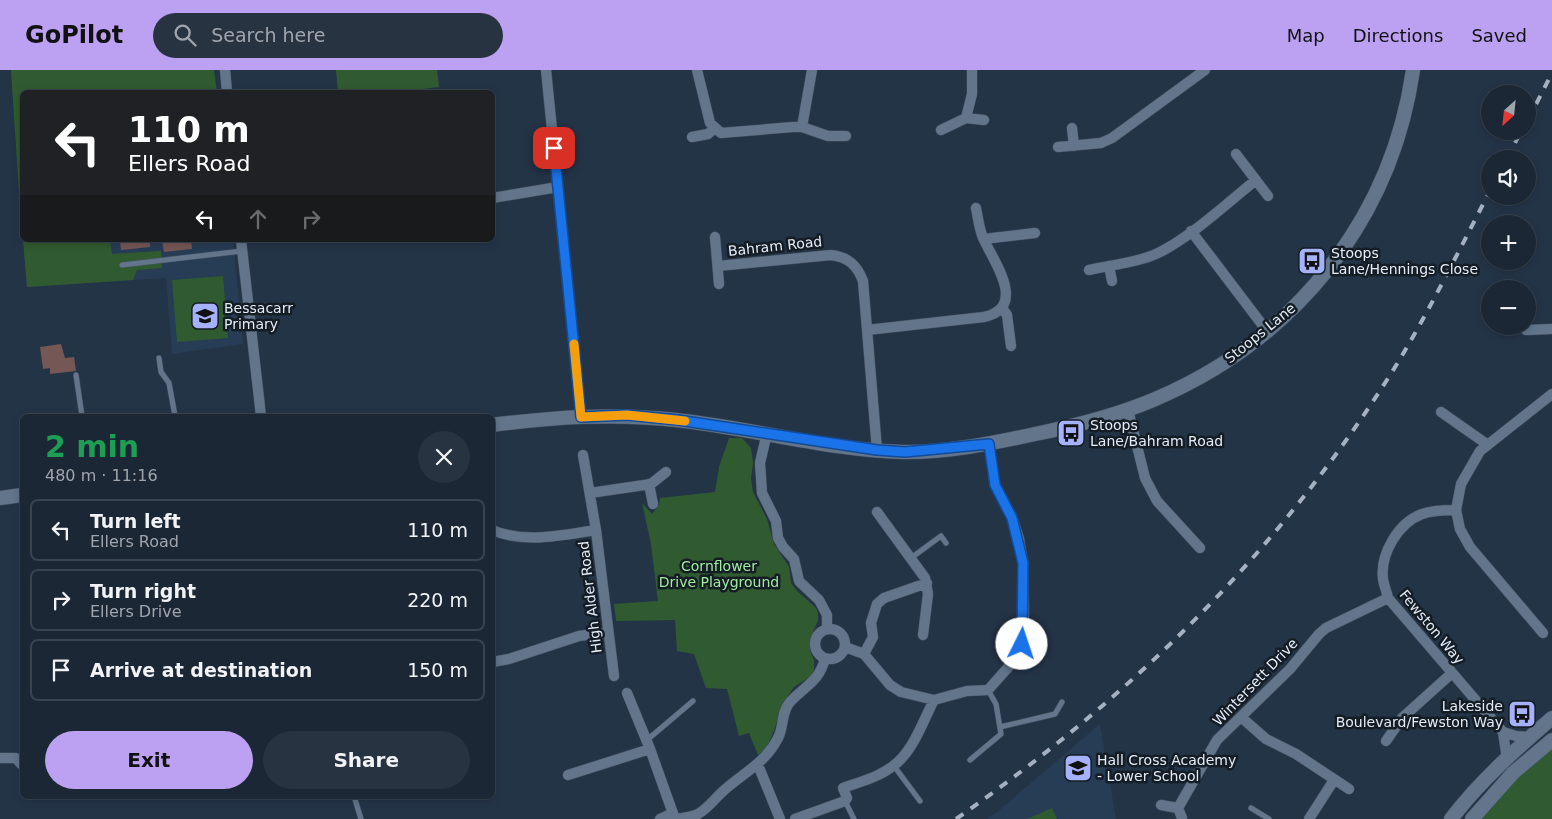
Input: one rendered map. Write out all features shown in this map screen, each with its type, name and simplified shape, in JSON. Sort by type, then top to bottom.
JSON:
[{"type":"street","points":[[225,70],[227,90]]},
{"type":"street","points":[[546,70],[581,417]]},
{"type":"street","points":[[697,70],[710,123],[714,129],[721,133],[802,127],[828,136],[846,136]]},
{"type":"street","points":[[802,127],[812,70]]},
{"type":"street","points":[[966,118],[972,94],[972,70]]},
{"type":"street","points":[[1058,148],[1102,143],[1112,138],[1205,70]]},
{"type":"street","name":"Stoops Lane","points":[[495,425],[627,415],[678,420],[877,450],[905,452],[989,444],[1066,428],[1128,410],[1154,400],[1219,366],[1267,331],[1304,296],[1332,265],[1355,232],[1376,196],[1391,161],[1408,100],[1413,70]]},
{"type":"street","points":[[941,130],[966,118],[984,120]]},
{"type":"street","points":[[1072,128],[1074,146]]},
{"type":"street","points":[[692,138],[708,134],[714,129]]},
{"type":"street","points":[[1236,154],[1268,196]]},
{"type":"street","points":[[1089,270],[1156,254],[1191,231],[1256,180]]},
{"type":"street","points":[[495,198],[558,187]]},
{"type":"street","points":[[867,330],[984,317],[993,315],[1002,308],[1005,303],[1006,290],[1003,278],[984,239],[976,208]]},
{"type":"street","points":[[1191,231],[1267,331]]},
{"type":"street","points":[[984,239],[1035,233]]},
{"type":"street","name":"Bahram Road","points":[[715,237],[719,284]]},
{"type":"street","points":[[242,243],[260,414]]},
{"type":"street","name":"Bahram Road","points":[[718,266],[839,256],[848,259],[859,271],[863,281],[877,450]]},
{"type":"street","points":[[1109,266],[1112,281]]},
{"type":"street","points":[[1002,308],[1007,315],[1011,346]]},
{"type":"street","points":[[1536,330],[1552,329]]},
{"type":"street","points":[[1543,633],[1470,547],[1460,530],[1456,510],[1461,484],[1480,451],[1552,394]]},
{"type":"street","points":[[1128,410],[1145,478],[1157,502],[1200,548]]},
{"type":"street","points":[[1441,412],[1488,445]]},
{"type":"street","points":[[767,434],[760,463],[762,493],[776,521],[781,542],[794,559],[799,581],[820,600],[827,615],[827,628]]},
{"type":"street","points":[[845,647],[864,654],[890,686],[901,692],[934,700],[967,692],[988,690],[1012,663],[1022,644],[1024,620],[1023,563],[1019,539],[1012,518],[995,485],[989,444]]},
{"type":"street","points":[[583,455],[596,530]]},
{"type":"street","points":[[590,493],[649,484],[657,481],[666,472]]},
{"type":"street","points":[[649,484],[653,504]]},
{"type":"street","points":[[0,498],[20,495]]},
{"type":"street","name":"Fewston Way","points":[[1456,510],[1423,513],[1414,518],[1399,532],[1388,548],[1384,562],[1383,578],[1388,598],[1503,732]]},
{"type":"street","points":[[877,512],[927,583],[928,594],[923,635]]},
{"type":"street","name":"High Alder Road","points":[[495,531],[511,537],[529,538],[596,530],[614,676]]},
{"type":"street","points":[[864,654],[873,637],[871,623],[877,604],[884,598],[927,583]]},
{"type":"street","name":"Wintersett Drive","points":[[1178,808],[1208,751],[1290,669],[1326,628],[1388,598]]},
{"type":"street","points":[[827,628],[841,633],[845,647],[839,656],[825,658],[817,652],[814,642],[818,633],[827,628]]},
{"type":"street","points":[[495,661],[509,659],[578,636],[608,632]]},
{"type":"street","points":[[660,819],[696,815],[705,810],[722,792],[758,766],[780,736],[783,715],[789,703],[815,681],[823,670],[825,658]]},
{"type":"street","points":[[1386,741],[1402,718],[1452,673]]},
{"type":"street","points":[[627,692],[674,817]]},
{"type":"street","points":[[795,819],[845,801],[847,798],[843,788],[877,776],[894,766],[905,755],[934,700]]},
{"type":"street","points":[[1241,717],[1266,739],[1287,748],[1349,790]]},
{"type":"street","points":[[1451,819],[1465,801],[1507,758],[1552,718]]},
{"type":"street","points":[[1507,758],[1503,732],[1529,737]]},
{"type":"street","points":[[1474,818],[1513,773],[1552,740]]},
{"type":"street","points":[[568,775],[648,745]]},
{"type":"street","points":[[0,758],[16,758],[20,763]]},
{"type":"street","points":[[758,766],[780,819]]},
{"type":"street","points":[[1309,819],[1334,780]]},
{"type":"street","points":[[1161,805],[1178,808],[1182,818]]},
{"type":"lane","points":[[122,264],[242,243]]},
{"type":"lane","points":[[159,358],[161,372],[169,383],[175,414]]},
{"type":"lane","points":[[76,375],[82,414]]},
{"type":"lane","points":[[911,558],[941,536],[946,543]]},
{"type":"lane","points":[[970,760],[1002,734],[996,704],[988,690]]},
{"type":"lane","points":[[648,745],[693,701]]},
{"type":"lane","points":[[1000,727],[1055,714],[1062,702]]},
{"type":"lane","points":[[894,766],[920,802]]},
{"type":"lane","points":[[355,799],[361,819]]},
{"type":"lane","points":[[845,801],[854,819]]},
{"type":"lane","points":[[1251,808],[1269,819]]},
{"type":"shaded area","name":"Bessacarr Primary","points":[[23,242],[233,242],[243,344],[172,354],[166,278],[27,287]]},
{"type":"shaded area","name":"Hall Cross Academy - Lower School","points":[[1100,724],[1116,819],[986,819],[997,812]]},
{"type":"green space","points":[[11,70],[214,70],[217,90],[20,90],[20,208]]},
{"type":"green space","points":[[336,70],[437,70],[439,87],[414,90],[338,90]]},
{"type":"green space","points":[[23,242],[110,242],[112,254],[161,251],[162,268],[137,270],[133,280],[27,287]]},
{"type":"green space","points":[[223,276],[228,338],[177,342],[172,280]]},
{"type":"green space","name":"Cornflower Drive Playground","points":[[729,438],[742,438],[751,448],[753,492],[767,519],[774,544],[789,567],[791,583],[816,608],[818,613],[818,620],[810,640],[814,670],[811,676],[794,687],[782,704],[766,749],[758,755],[749,733],[739,736],[727,689],[706,688],[694,654],[677,651],[675,620],[616,621],[614,604],[658,601],[651,544],[642,503],[652,514],[659,505],[660,498],[715,492],[719,467]]},
{"type":"green space","points":[[1552,740],[1552,819],[1472,819]]},
{"type":"green space","points":[[1052,808],[1057,819],[1027,819]]},
{"type":"building","points":[[120,242],[150,242],[150,247],[121,250]]},
{"type":"building","points":[[162,242],[191,242],[192,249],[164,252]]},
{"type":"building","points":[[61,344],[65,358],[74,357],[76,371],[50,374],[50,368],[43,369],[40,347]]},
{"type":"railway","points":[[1536,104],[1552,73]]},
{"type":"railway","points":[[1512,150],[1516,140]]},
{"type":"railway","points":[[956,819],[1021,772],[1082,723],[1197,618],[1250,561],[1300,502],[1347,439],[1392,372],[1483,205]]},
{"type":"slow traffic","points":[[574,344],[581,417],[627,415],[685,421]]},
{"type":"place","name":"Stoops Lane/Hennings Close","points":[[1312,261]]},
{"type":"place","name":"Bessacarr Primary","points":[[205,316]]},
{"type":"place","name":"Stoops Lane/Bahram Road","points":[[1071,433]]},
{"type":"place","name":"Lakeside Boulevard/Fewston Way","points":[[1522,714]]},
{"type":"place","name":"Hall Cross Academy - Lower School","points":[[1078,768]]},
{"type":"route","points":[[554,148],[581,417],[627,415],[678,420],[840,446],[905,452],[989,444],[995,485],[1000,499],[1012,518],[1019,539],[1023,563],[1024,620],[1022,644]]}]
